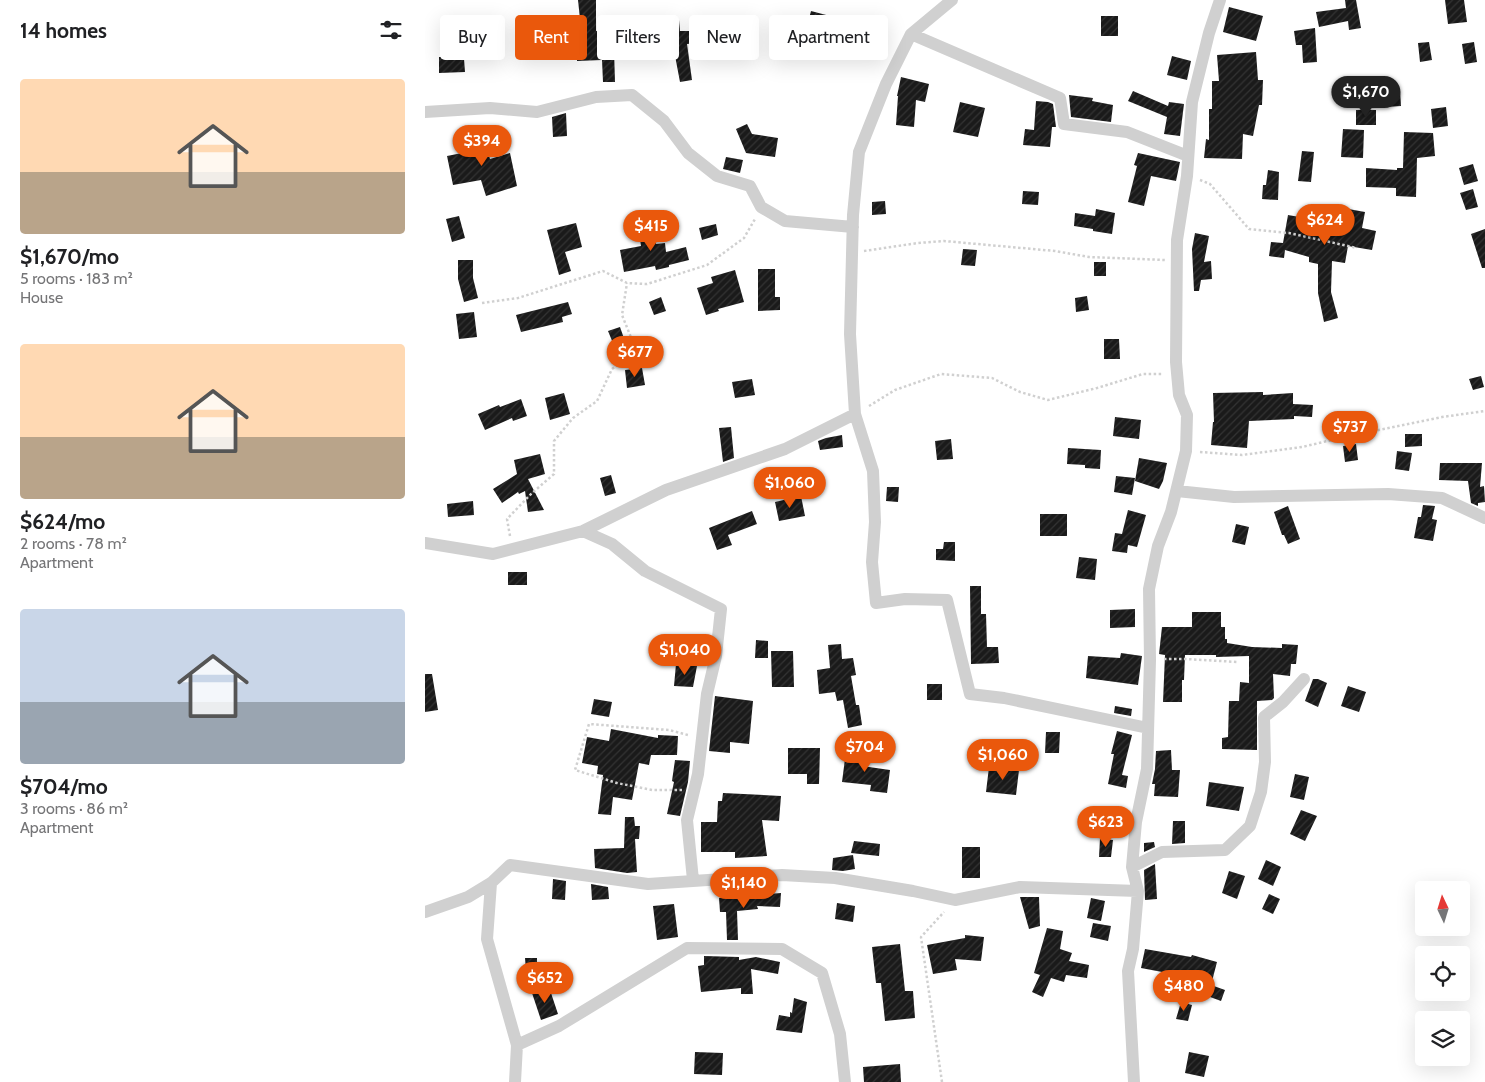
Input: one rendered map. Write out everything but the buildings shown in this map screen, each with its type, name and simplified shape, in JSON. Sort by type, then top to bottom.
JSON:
[{"type":"street","points":[[952,0],[911,34],[886,84],[859,152],[853,227],[850,334],[855,414],[873,471],[875,522],[871,562],[876,603],[905,599],[947,600],[970,694],[1004,698],[1148,728]]},
{"type":"street","points":[[1134,1082],[1128,971],[1133,949],[1138,892],[1132,867],[1136,822],[1147,769],[1150,660],[1149,588],[1158,546],[1171,512],[1186,451],[1187,414],[1179,395],[1176,362],[1177,240],[1187,176],[1192,102],[1209,33],[1220,0]]},
{"type":"street","points":[[911,34],[1060,98],[1064,124],[1127,132],[1188,156]]},
{"type":"street","points":[[425,112],[490,108],[537,112],[596,97],[632,95],[664,121],[688,153],[717,176],[749,186],[761,207],[785,220],[853,227]]},
{"type":"street","points":[[425,543],[493,554],[583,531],[666,490],[785,449],[855,414]]},
{"type":"street","points":[[1177,490],[1234,497],[1387,494],[1442,498],[1485,518]]},
{"type":"street","points":[[583,531],[612,544],[645,572],[721,609],[717,656],[707,694],[698,774],[687,820],[693,880]]},
{"type":"street","points":[[1132,867],[1162,852],[1225,850],[1250,826],[1261,792],[1265,762],[1264,717],[1283,702],[1305,679]]},
{"type":"street","points":[[425,912],[468,897],[491,883],[510,865],[648,884],[782,875],[835,878],[955,900],[1020,887],[1138,892]]},
{"type":"street","points":[[491,883],[487,938],[517,1045],[515,1082]]},
{"type":"street","points":[[517,1045],[559,1026],[687,948],[782,950],[823,973],[840,1034],[845,1082]]},
{"type":"path","points":[[1187,176],[1210,184],[1249,229],[1289,233],[1357,248]]},
{"type":"path","points":[[482,304],[518,298],[603,271],[627,283],[647,284],[707,265],[744,238],[761,207]]},
{"type":"path","points":[[853,252],[944,241],[1089,256],[1176,261]]},
{"type":"path","points":[[511,550],[507,519],[554,474],[554,441],[573,418],[597,400],[612,369],[636,350],[622,315],[627,283]]},
{"type":"path","points":[[855,414],[895,390],[941,374],[992,378],[1020,392],[1048,400],[1143,374],[1177,374]]},
{"type":"path","points":[[1186,451],[1242,455],[1302,447],[1441,417],[1485,411]]},
{"type":"path","points":[[1150,660],[1185,659],[1238,662]]},
{"type":"path","points":[[694,790],[652,790],[617,783],[575,770],[589,724],[669,730],[702,738]]},
{"type":"path","points":[[942,1082],[921,937],[955,900]]}]
